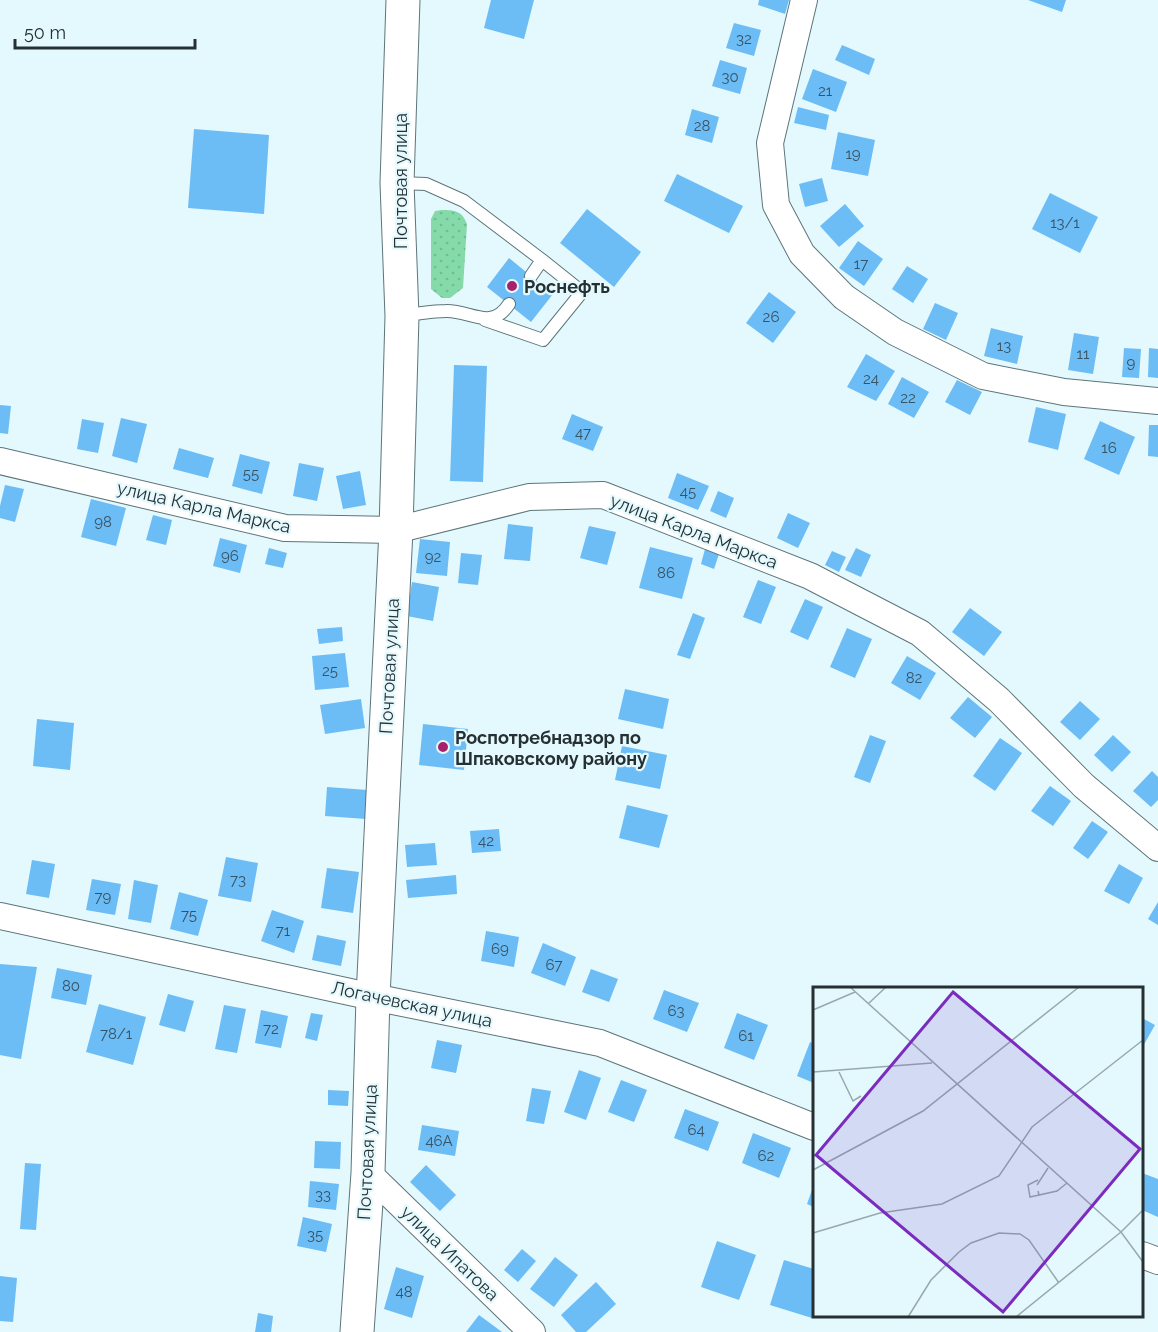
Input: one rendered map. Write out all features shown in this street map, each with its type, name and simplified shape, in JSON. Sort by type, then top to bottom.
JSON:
[{"type":"main road","name":"Почтовая улица","points":[[357,1332],[368,1173],[373,996],[396,530],[402,316],[397,183],[403,0]]},
{"type":"street","points":[[804,0],[770,143],[776,204],[802,254],[844,297],[895,332],[983,376],[1064,392],[1158,401]]},
{"type":"street","name":"улица Карла Маркса","points":[[0,461],[285,528],[396,530],[529,497],[603,495],[810,576],[920,633],[999,700],[1084,786],[1158,848]]},
{"type":"street","name":"Логачевская улица","points":[[0,916],[600,1043],[813,1127]]},
{"type":"street","name":"улица Ипатова","points":[[368,1173],[532,1332]]},
{"type":"street","points":[[1143,1254],[1158,1261]]},
{"type":"lane","points":[[397,183],[426,184],[464,201],[582,292],[543,340],[485,320],[448,311],[402,316]]},
{"type":"lane","points":[[531,276],[542,260]]},
{"type":"lane","points":[[485,320],[504,312],[509,304]]},
{"type":"green space","points":[[435,211],[458,212],[467,224],[463,288],[450,298],[442,298],[431,289],[431,219]]},
{"type":"building","points":[[491,0],[534,0],[524,39],[484,28]]},
{"type":"building","points":[[759,0],[789,0],[785,14],[758,5]]},
{"type":"building","points":[[1028,0],[1066,0],[1062,12]]},
{"type":"building","points":[[734,23],[761,30],[754,56],[726,48]]},
{"type":"building","points":[[842,45],[875,59],[869,75],[835,60]]},
{"type":"building","points":[[720,60],[747,68],[740,94],[712,86]]},
{"type":"building","points":[[813,69],[847,82],[836,112],[802,99]]},
{"type":"building","points":[[798,107],[829,115],[826,130],[794,123]]},
{"type":"building","points":[[692,109],[719,117],[712,143],[685,135]]},
{"type":"building","points":[[194,129],[269,135],[264,214],[188,208]]},
{"type":"building","points":[[838,132],[875,140],[868,176],[831,169]]},
{"type":"building","points":[[677,174],[743,206],[729,233],[664,201]]},
{"type":"building","points":[[822,178],[828,201],[805,207],[799,184]]},
{"type":"building","points":[[1050,193],[1098,217],[1080,253],[1032,229]]},
{"type":"building","points":[[845,204],[864,226],[839,247],[820,226]]},
{"type":"building","points":[[587,209],[641,252],[614,287],[560,243]]},
{"type":"building","points":[[858,241],[883,259],[864,286],[839,268]]},
{"type":"building","points":[[509,258],[553,294],[531,322],[487,287]]},
{"type":"building","points":[[907,266],[928,279],[913,303],[892,289]]},
{"type":"building","points":[[769,292],[796,312],[773,343],[746,323]]},
{"type":"building","points":[[935,303],[958,313],[946,340],[923,329]]},
{"type":"building","points":[[991,328],[1023,336],[1017,364],[984,356]]},
{"type":"building","points":[[1074,333],[1099,337],[1093,374],[1068,370]]},
{"type":"building","points":[[1124,348],[1141,349],[1139,378],[1122,377]]},
{"type":"building","points":[[1149,348],[1158,349],[1158,378],[1148,377]]},
{"type":"building","points":[[866,354],[895,371],[876,401],[847,387]]},
{"type":"building","points":[[454,365],[487,366],[483,482],[450,481]]},
{"type":"building","points":[[902,377],[929,392],[914,418],[888,404]]},
{"type":"building","points":[[957,380],[982,392],[970,415],[945,402]]},
{"type":"building","points":[[0,405],[11,406],[8,434],[0,433]]},
{"type":"building","points":[[1036,407],[1066,414],[1058,450],[1028,442]]},
{"type":"building","points":[[572,414],[603,427],[593,451],[562,439]]},
{"type":"building","points":[[121,418],[147,424],[137,463],[112,456]]},
{"type":"building","points":[[82,419],[104,423],[98,453],[77,449]]},
{"type":"building","points":[[1100,421],[1135,437],[1119,475],[1084,459]]},
{"type":"building","points":[[1149,425],[1158,425],[1158,457],[1148,456]]},
{"type":"building","points":[[179,448],[214,458],[208,478],[173,469]]},
{"type":"building","points":[[240,454],[270,462],[262,494],[232,486]]},
{"type":"building","points":[[299,463],[324,468],[317,501],[293,496]]},
{"type":"building","points":[[360,471],[366,505],[343,509],[336,476]]},
{"type":"building","points":[[677,473],[709,486],[698,510],[668,498]]},
{"type":"building","points":[[5,485],[24,489],[15,522],[0,518]]},
{"type":"building","points":[[718,491],[734,498],[726,518],[710,511]]},
{"type":"building","points":[[91,499],[126,508],[116,546],[81,537]]},
{"type":"building","points":[[788,513],[810,523],[798,548],[777,538]]},
{"type":"building","points":[[153,515],[172,520],[166,545],[146,540]]},
{"type":"building","points":[[508,524],[533,527],[530,561],[504,559]]},
{"type":"building","points":[[589,526],[616,532],[607,565],[580,558]]},
{"type":"building","points":[[220,538],[247,545],[240,573],[213,566]]},
{"type":"building","points":[[420,539],[450,542],[447,576],[416,573]]},
{"type":"building","points":[[650,547],[693,558],[682,599],[639,588]]},
{"type":"building","points":[[269,548],[287,553],[283,568],[265,564]]},
{"type":"building","points":[[856,548],[871,555],[861,577],[845,570]]},
{"type":"building","points":[[705,549],[719,554],[714,569],[701,564]]},
{"type":"building","points":[[832,551],[846,557],[839,572],[825,565]]},
{"type":"building","points":[[461,553],[482,555],[478,585],[458,583]]},
{"type":"building","points":[[758,580],[776,587],[761,624],[743,617]]},
{"type":"building","points":[[412,582],[439,587],[433,621],[407,616]]},
{"type":"building","points":[[805,599],[823,607],[808,640],[790,632]]},
{"type":"building","points":[[970,608],[1002,632],[984,656],[952,632]]},
{"type":"building","points":[[693,613],[705,618],[690,659],[677,655]]},
{"type":"building","points":[[342,627],[343,641],[319,644],[317,629]]},
{"type":"building","points":[[847,628],[872,639],[855,678],[830,667]]},
{"type":"building","points":[[345,653],[349,687],[315,690],[312,656]]},
{"type":"building","points":[[907,656],[936,673],[920,700],[891,683]]},
{"type":"building","points":[[625,689],[669,699],[663,729],[618,719]]},
{"type":"building","points":[[968,697],[992,717],[975,738],[950,718]]},
{"type":"building","points":[[361,699],[365,728],[325,734],[320,705]]},
{"type":"building","points":[[1080,701],[1100,719],[1080,740],[1060,722]]},
{"type":"building","points":[[37,719],[74,723],[70,770],[33,766]]},
{"type":"building","name":"Роспотребнадзор по Шпаковскому району","points":[[423,724],[468,729],[464,770],[419,765]]},
{"type":"building","points":[[870,735],[886,741],[870,783],[854,777]]},
{"type":"building","points":[[1113,735],[1131,752],[1112,772],[1094,755]]},
{"type":"building","points":[[1000,738],[1022,753],[995,791],[973,776]]},
{"type":"building","points":[[622,746],[667,755],[660,789],[615,780]]},
{"type":"building","points":[[1152,771],[1158,777],[1158,800],[1151,807],[1133,791]]},
{"type":"building","points":[[1050,786],[1071,801],[1053,826],[1031,811]]},
{"type":"building","points":[[327,787],[368,790],[366,819],[325,816]]},
{"type":"building","points":[[627,805],[668,815],[659,848],[619,838]]},
{"type":"building","points":[[1092,821],[1108,832],[1088,859],[1073,848]]},
{"type":"building","points":[[499,829],[501,851],[472,853],[470,831]]},
{"type":"building","points":[[435,843],[437,865],[407,867],[405,845]]},
{"type":"building","points":[[226,857],[258,863],[251,902],[218,896]]},
{"type":"building","points":[[32,860],[55,864],[49,898],[26,894]]},
{"type":"building","points":[[1119,864],[1143,878],[1129,904],[1104,891]]},
{"type":"building","points":[[327,868],[359,872],[353,913],[321,908]]},
{"type":"building","points":[[456,875],[457,894],[408,898],[406,880]]},
{"type":"building","points":[[92,879],[121,884],[115,915],[86,910]]},
{"type":"building","points":[[134,880],[158,885],[151,923],[128,919]]},
{"type":"building","points":[[179,892],[208,900],[198,936],[170,929]]},
{"type":"building","points":[[1158,902],[1158,925],[1148,919]]},
{"type":"building","points":[[272,910],[304,921],[294,953],[261,941]]},
{"type":"building","points":[[486,931],[519,937],[514,967],[481,961]]},
{"type":"building","points":[[317,935],[346,941],[341,966],[312,960]]},
{"type":"building","points":[[543,943],[576,957],[565,986],[531,973]]},
{"type":"building","points":[[0,964],[37,967],[21,1059],[0,1055]]},
{"type":"building","points":[[57,968],[92,975],[86,1005],[51,998]]},
{"type":"building","points":[[591,969],[618,979],[609,1002],[582,992]]},
{"type":"building","points":[[664,990],[699,1003],[687,1032],[653,1019]]},
{"type":"building","points":[[168,994],[194,1001],[185,1032],[159,1025]]},
{"type":"building","points":[[99,1004],[146,1017],[133,1065],[86,1052]]},
{"type":"building","points":[[224,1005],[246,1009],[237,1053],[215,1049]]},
{"type":"building","points":[[261,1010],[288,1016],[281,1048],[255,1043]]},
{"type":"building","points":[[311,1013],[323,1015],[317,1041],[305,1038]]},
{"type":"building","points":[[737,1013],[768,1025],[754,1060],[724,1048]]},
{"type":"building","points":[[1143,1019],[1155,1025],[1143,1046]]},
{"type":"building","points":[[437,1040],[462,1045],[456,1073],[431,1068]]},
{"type":"building","points":[[810,1042],[813,1044],[813,1083],[797,1076]]},
{"type":"building","points":[[579,1070],[601,1078],[586,1120],[564,1112]]},
{"type":"building","points":[[621,1080],[647,1090],[634,1122],[608,1112]]},
{"type":"building","points":[[532,1088],[551,1091],[544,1124],[526,1121]]},
{"type":"building","points":[[328,1090],[349,1091],[348,1106],[328,1105]]},
{"type":"building","points":[[685,1109],[719,1122],[708,1151],[674,1138]]},
{"type":"building","points":[[422,1125],[459,1131],[455,1156],[418,1150]]},
{"type":"building","points":[[753,1133],[791,1148],[779,1178],[742,1163]]},
{"type":"building","points":[[315,1141],[341,1142],[340,1169],[314,1168]]},
{"type":"building","points":[[25,1163],[41,1164],[36,1230],[20,1229]]},
{"type":"building","points":[[426,1165],[456,1195],[440,1211],[410,1182]]},
{"type":"building","points":[[1143,1173],[1158,1179],[1158,1217],[1143,1210]]},
{"type":"building","points":[[310,1181],[339,1184],[336,1210],[308,1207]]},
{"type":"building","points":[[813,1187],[813,1207],[807,1204]]},
{"type":"building","points":[[303,1217],[332,1224],[326,1252],[297,1246]]},
{"type":"building","points":[[717,1241],[756,1255],[739,1300],[701,1287]]},
{"type":"building","points":[[522,1249],[536,1261],[518,1282],[504,1270]]},
{"type":"building","points":[[555,1257],[578,1275],[554,1307],[530,1289]]},
{"type":"building","points":[[784,1260],[813,1269],[812,1318],[770,1305]]},
{"type":"building","points":[[396,1267],[424,1276],[412,1318],[384,1309]]},
{"type":"building","points":[[0,1276],[17,1278],[13,1322],[0,1321]]},
{"type":"building","points":[[596,1282],[616,1304],[586,1332],[576,1332],[561,1315]]},
{"type":"building","points":[[258,1313],[273,1316],[271,1332],[255,1332]]},
{"type":"building","points":[[479,1315],[502,1332],[466,1332]]},
{"type":"place","name":"Роснефть","points":[[512,286]]},
{"type":"place","name":"Роспотребнадзор по Шпаковскому району","points":[[443,747]]}]
